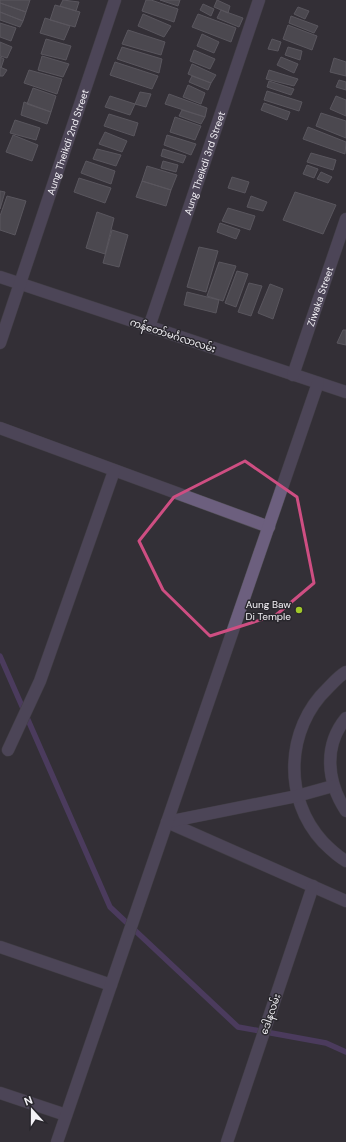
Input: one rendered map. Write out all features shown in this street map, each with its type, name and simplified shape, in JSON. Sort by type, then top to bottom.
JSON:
[{"type":"street","name":"Aung Theikdi 2nd Street","points":[[0,343],[115,0]]},
{"type":"street","name":"Aung Theikdi 3rd Street","points":[[149,327],[259,0]]},
{"type":"street","name":"Ziwaka Street","points":[[294,375],[346,219]]},
{"type":"street","name":"ကန်တော်မင်္ဂလာလမ်း","points":[[0,277],[346,392]]},
{"type":"street","points":[[57,1142],[318,383]]},
{"type":"street","points":[[0,428],[269,527]]},
{"type":"street","points":[[8,750],[40,681],[114,471]]},
{"type":"street","points":[[346,672],[317,698],[300,729],[294,762],[297,796],[312,830],[337,856],[346,861]]},
{"type":"street","points":[[346,718],[340,726],[331,749],[330,773],[336,796],[346,811]]},
{"type":"street","points":[[167,822],[297,796],[333,786]]},
{"type":"street","points":[[167,822],[346,901]]},
{"type":"street","name":"ဒေါနလမ်း","points":[[227,1142],[313,886]]},
{"type":"street","points":[[0,947],[111,985]]},
{"type":"street","points":[[0,1093],[66,1115]]},
{"type":"highlighted area","points":[[245,461],[297,497],[314,583],[276,615],[210,636],[163,590],[139,541],[174,497]]},
{"type":"building","points":[[0,0],[30,0],[26,12],[0,3]]},
{"type":"building","points":[[63,0],[79,2],[76,11],[60,6]]},
{"type":"building","points":[[146,0],[151,0],[178,9],[174,22],[142,11]]},
{"type":"building","points":[[160,0],[180,0],[178,6]]},
{"type":"building","points":[[217,0],[230,6],[228,13],[214,7]]},
{"type":"building","points":[[0,3],[26,12],[23,21],[0,12]]},
{"type":"building","points":[[203,4],[214,9],[211,16],[200,10]]},
{"type":"building","points":[[55,5],[80,12],[75,27],[50,20]]},
{"type":"building","points":[[298,7],[309,11],[305,19],[294,14]]},
{"type":"building","points":[[221,10],[243,18],[239,27],[217,18]]},
{"type":"building","points":[[0,12],[23,21],[20,27],[0,20]]},
{"type":"building","points":[[143,14],[171,26],[164,37],[138,26]]},
{"type":"building","points":[[198,14],[236,28],[231,42],[192,27]]},
{"type":"building","points":[[291,16],[318,26],[314,33],[289,23]]},
{"type":"building","points":[[45,18],[70,26],[64,40],[40,33]]},
{"type":"building","points":[[0,23],[16,28],[11,41],[0,37]]},
{"type":"building","points":[[288,25],[317,36],[312,50],[283,39]]},
{"type":"building","points":[[128,30],[165,42],[161,55],[122,44]]},
{"type":"building","points":[[202,34],[219,42],[214,53],[197,46]]},
{"type":"building","points":[[46,39],[71,46],[66,60],[41,54]]},
{"type":"building","points":[[272,39],[281,42],[278,51],[268,49]]},
{"type":"building","points":[[0,42],[12,47],[7,58],[0,56]]},
{"type":"building","points":[[122,47],[162,59],[159,73],[117,59]]},
{"type":"building","points":[[288,47],[302,51],[300,60],[285,55]]},
{"type":"building","points":[[194,50],[215,59],[210,69],[190,61]]},
{"type":"building","points":[[42,56],[69,64],[63,77],[38,70]]},
{"type":"building","points":[[0,57],[4,59],[1,68],[0,67]]},
{"type":"building","points":[[281,57],[298,64],[294,73],[277,65]]},
{"type":"building","points":[[334,58],[346,62],[346,76],[330,72]]},
{"type":"building","points":[[115,62],[158,76],[152,89],[110,75]]},
{"type":"building","points":[[192,64],[216,75],[211,83],[188,74]]},
{"type":"building","points":[[0,67],[7,70],[3,76],[0,76]]},
{"type":"building","points":[[29,70],[62,79],[57,94],[24,83]]},
{"type":"building","points":[[269,70],[298,79],[294,86],[266,79]]},
{"type":"building","points":[[192,76],[211,83],[208,90],[189,82]]},
{"type":"building","points":[[339,80],[346,82],[346,90],[336,87]]},
{"type":"building","points":[[269,81],[294,89],[291,95],[267,87]]},
{"type":"building","points":[[188,85],[205,93],[201,104],[183,97]]},
{"type":"building","points":[[33,88],[56,96],[51,112],[27,104]]},
{"type":"building","points":[[267,91],[302,102],[299,111],[264,100]]},
{"type":"building","points":[[140,92],[151,94],[146,107],[135,104]]},
{"type":"building","points":[[169,94],[207,108],[205,117],[165,104]]},
{"type":"building","points":[[110,96],[135,104],[130,115],[105,107]]},
{"type":"building","points":[[336,96],[346,100],[346,116],[330,109]]},
{"type":"building","points":[[24,102],[51,112],[47,124],[21,115]]},
{"type":"building","points":[[264,103],[290,112],[287,120],[261,110]]},
{"type":"building","points":[[182,110],[205,117],[201,124],[179,116]]},
{"type":"building","points":[[321,113],[346,121],[346,138],[316,126]]},
{"type":"building","points":[[109,114],[138,123],[134,136],[104,126]]},
{"type":"building","points":[[175,117],[201,126],[195,140],[170,132]]},
{"type":"building","points":[[15,120],[40,128],[36,140],[10,133]]},
{"type":"building","points":[[308,127],[346,142],[345,154],[303,139]]},
{"type":"building","points":[[105,132],[127,141],[122,152],[99,144]]},
{"type":"building","points":[[13,135],[38,145],[32,161],[6,152]]},
{"type":"building","points":[[167,135],[196,144],[191,155],[164,145]]},
{"type":"building","points":[[97,149],[121,155],[116,166],[93,159]]},
{"type":"building","points":[[163,149],[186,156],[183,163],[161,156]]},
{"type":"building","points":[[311,153],[336,160],[333,170],[307,162]]},
{"type":"building","points":[[86,161],[115,171],[111,184],[81,173]]},
{"type":"building","points":[[163,161],[178,165],[176,172],[161,168]]},
{"type":"building","points":[[307,165],[318,169],[314,178],[303,174]]},
{"type":"building","points":[[147,166],[177,175],[171,190],[142,181]]},
{"type":"building","points":[[321,172],[332,177],[328,183],[317,179]]},
{"type":"building","points":[[232,177],[249,182],[245,193],[228,188]]},
{"type":"building","points":[[79,178],[111,188],[105,203],[74,192]]},
{"type":"building","points":[[142,181],[171,190],[166,206],[136,197]]},
{"type":"building","points":[[0,191],[5,192],[0,209]]},
{"type":"building","points":[[295,192],[336,205],[323,234],[283,220]]},
{"type":"building","points":[[7,196],[26,201],[15,235],[0,230],[0,216]]},
{"type":"building","points":[[251,196],[267,202],[263,211],[247,207]]},
{"type":"building","points":[[228,208],[255,216],[250,230],[222,221]]},
{"type":"building","points":[[97,212],[114,218],[105,254],[86,248]]},
{"type":"building","points":[[220,223],[240,230],[236,239],[217,232]]},
{"type":"building","points":[[112,230],[128,235],[119,267],[103,263]]},
{"type":"building","points":[[199,247],[218,251],[206,292],[187,287]]},
{"type":"building","points":[[219,262],[236,266],[223,301],[207,296]]},
{"type":"building","points":[[237,271],[248,274],[236,307],[225,303]]},
{"type":"building","points":[[249,283],[262,286],[251,316],[238,312]]},
{"type":"building","points":[[270,284],[283,289],[273,319],[258,313]]},
{"type":"building","points":[[187,292],[219,300],[216,313],[184,305]]},
{"type":"building","points":[[343,330],[346,330],[346,345],[337,343]]},
{"type":"waterway","points":[[0,656],[110,907],[238,1027],[326,1043],[346,1052]]},
{"type":"place","name":"Aung Baw Di Temple","points":[[299,610]]}]
